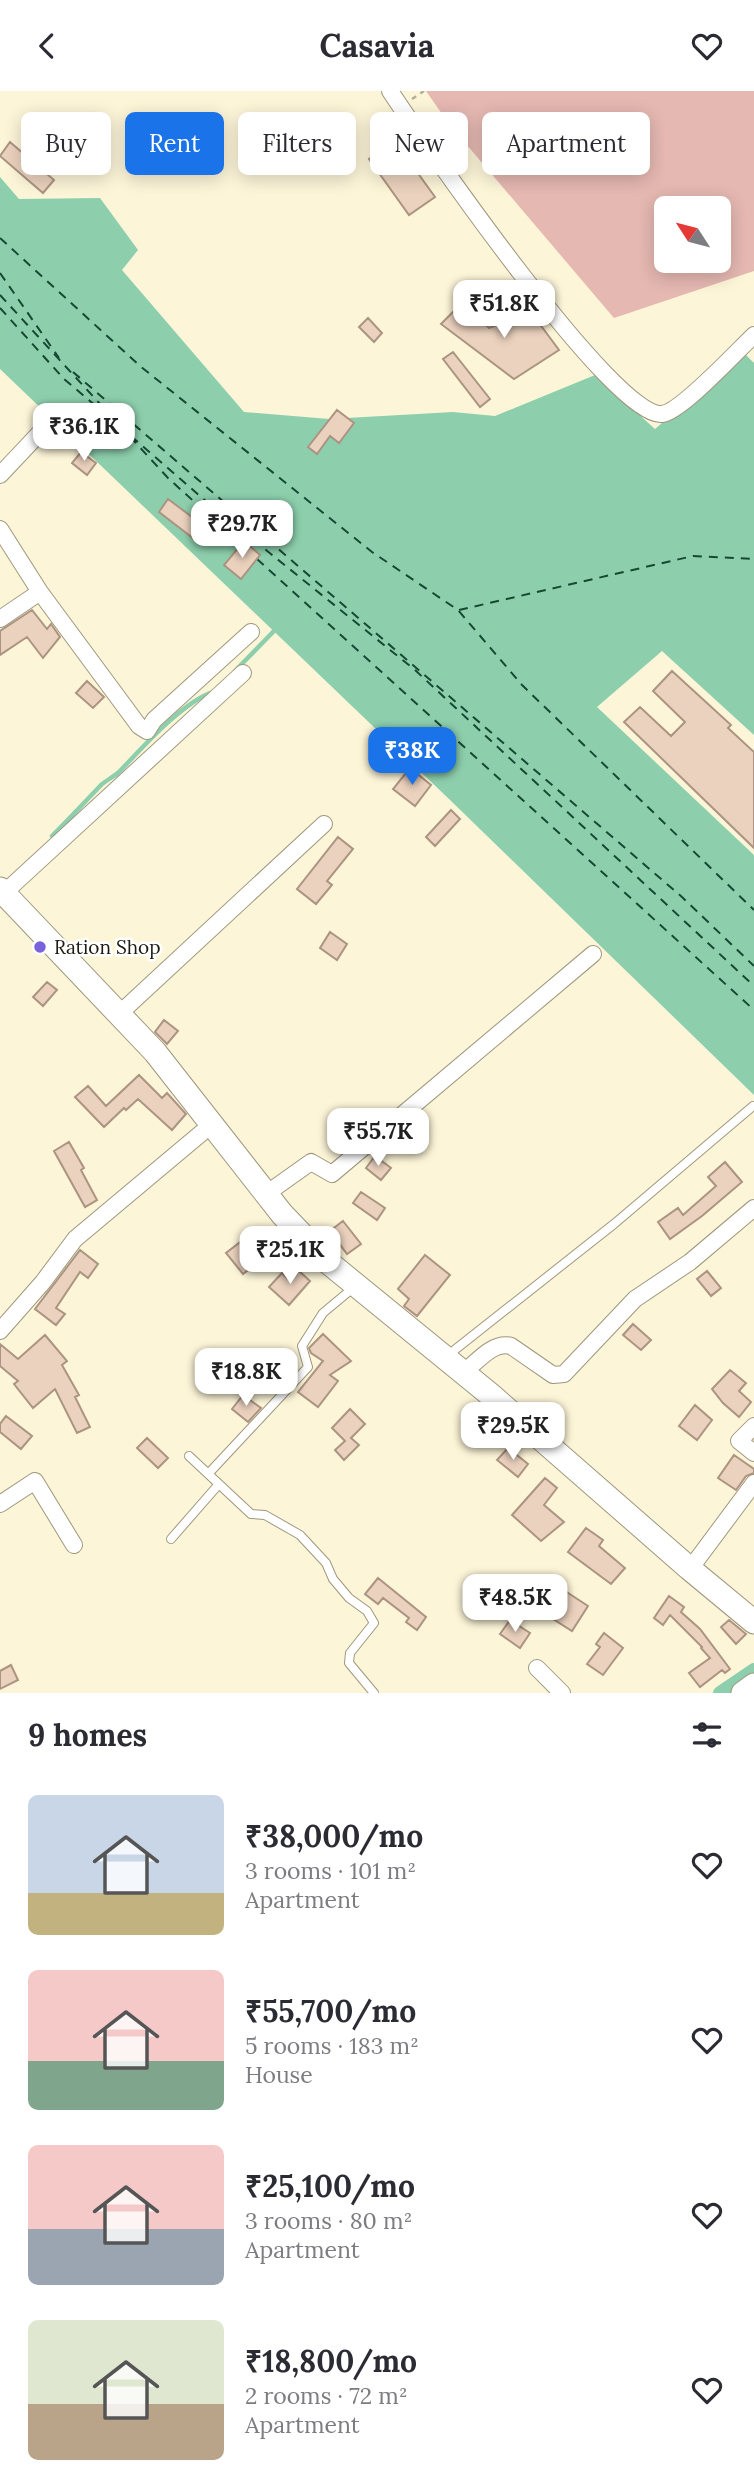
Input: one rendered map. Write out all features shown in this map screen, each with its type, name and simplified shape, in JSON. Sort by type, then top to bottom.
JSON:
[{"type":"main road","points":[[2,891],[155,1052],[266,1194],[320,1254],[559,1453],[754,1622]]},
{"type":"main road","points":[[743,1693],[754,1685]]},
{"type":"street","points":[[390,91],[532,289],[579,347],[635,404],[650,413],[663,414],[679,406],[754,335]]},
{"type":"street","points":[[0,475],[49,423]]},
{"type":"street","points":[[0,529],[40,592],[139,726],[147,731],[154,720],[251,632]]},
{"type":"street","points":[[0,619],[40,592]]},
{"type":"street","points":[[2,891],[243,673]]},
{"type":"street","points":[[119,1014],[324,824]]},
{"type":"street","points":[[266,1194],[311,1162],[332,1174],[593,954]]},
{"type":"street","points":[[0,1331],[43,1282],[75,1239],[211,1125]]},
{"type":"street","points":[[463,1373],[496,1346],[504,1345],[511,1346],[554,1375],[564,1374],[635,1299],[690,1262],[754,1208]]},
{"type":"street","points":[[754,1426],[739,1441],[754,1453]]},
{"type":"street","points":[[0,1504],[35,1481],[74,1545]]},
{"type":"street","points":[[690,1569],[754,1483]]},
{"type":"street","points":[[537,1668],[562,1693]]},
{"type":"lane","points":[[444,1357],[614,1224],[753,1106]]},
{"type":"lane","points":[[209,1473],[308,1367],[302,1346],[323,1313],[355,1285]]},
{"type":"lane","points":[[189,1456],[251,1514],[265,1514],[300,1535],[326,1563],[333,1579],[349,1598],[367,1611],[374,1623],[350,1653],[349,1663],[374,1693]]},
{"type":"lane","points":[[171,1539],[219,1484]]},
{"type":"shaded area","points":[[426,91],[754,91],[754,271],[614,318],[492,175],[650,175],[650,112],[482,112],[482,163],[468,146],[468,112],[441,112]]},
{"type":"shaded area","points":[[0,177],[19,199],[100,198],[138,250],[122,270],[244,412],[329,419],[453,412],[495,416],[595,375],[655,429],[743,352],[754,363],[754,735],[662,651],[597,707],[754,855],[754,1095],[0,369]]},
{"type":"building","points":[[10,142],[21,152],[21,174],[0,156]]},
{"type":"building","points":[[22,175],[48,175],[54,180],[43,193]]},
{"type":"building","points":[[380,175],[419,175],[435,197],[409,215]]},
{"type":"building","points":[[464,301],[489,328],[530,311],[559,350],[514,379],[441,324]]},
{"type":"building","points":[[368,318],[382,333],[374,342],[359,327]]},
{"type":"building","points":[[453,352],[490,399],[480,407],[443,359]]},
{"type":"building","points":[[337,410],[354,423],[339,443],[330,436],[317,454],[308,447]]},
{"type":"building","points":[[81,452],[96,463],[87,475],[72,463]]},
{"type":"building","points":[[168,499],[208,529],[198,542],[159,512]]},
{"type":"building","points":[[244,541],[260,555],[241,579],[224,565]]},
{"type":"building","points":[[32,610],[47,629],[51,624],[60,637],[43,658],[27,637],[0,655],[0,631]]},
{"type":"building","points":[[672,671],[731,725],[728,728],[754,752],[754,848],[624,722],[640,707],[671,736],[685,722],[653,691]]},
{"type":"building","points":[[87,681],[104,697],[93,708],[76,693]]},
{"type":"building","points":[[410,768],[431,785],[415,806],[393,789]]},
{"type":"building","points":[[451,810],[460,819],[435,846],[426,837]]},
{"type":"building","points":[[338,837],[353,849],[327,881],[332,885],[316,904],[297,889]]},
{"type":"building","points":[[330,932],[347,944],[337,960],[320,948]]},
{"type":"building","points":[[47,982],[57,990],[43,1006],[33,997]]},
{"type":"building","points":[[164,1020],[178,1031],[167,1044],[155,1032]]},
{"type":"building","points":[[139,1075],[162,1098],[167,1093],[186,1114],[172,1130],[138,1099],[104,1127],[75,1097],[88,1086],[106,1106]]},
{"type":"building","points":[[69,1142],[84,1168],[81,1170],[97,1200],[85,1207],[54,1151]]},
{"type":"building","points":[[375,1156],[391,1168],[381,1180],[366,1168]]},
{"type":"building","points":[[725,1162],[742,1182],[670,1239],[658,1222],[678,1208],[683,1215],[716,1186],[708,1177]]},
{"type":"building","points":[[361,1192],[385,1208],[377,1220],[353,1203]]},
{"type":"building","points":[[343,1221],[361,1244],[347,1254],[330,1231]]},
{"type":"building","points":[[248,1236],[265,1257],[243,1274],[226,1253]]},
{"type":"building","points":[[284,1236],[293,1245],[276,1261],[267,1252]]},
{"type":"building","points":[[80,1250],[98,1264],[88,1278],[80,1272],[56,1308],[65,1314],[56,1325],[35,1309]]},
{"type":"building","points":[[425,1255],[450,1275],[417,1316],[404,1306],[409,1299],[398,1289]]},
{"type":"building","points":[[298,1270],[310,1281],[289,1305],[269,1287],[282,1273],[289,1280]]},
{"type":"building","points":[[707,1271],[721,1288],[711,1296],[697,1279]]},
{"type":"building","points":[[633,1324],[651,1340],[641,1350],[623,1335]]},
{"type":"building","points":[[323,1334],[351,1361],[330,1375],[338,1381],[318,1407],[298,1392],[323,1361],[311,1353],[309,1348]]},
{"type":"building","points":[[45,1335],[67,1361],[62,1365],[79,1395],[75,1397],[90,1427],[77,1433],[55,1389],[33,1408],[14,1384],[18,1381],[0,1366],[0,1344],[18,1359]]},
{"type":"building","points":[[730,1370],[746,1383],[739,1391],[751,1402],[739,1417],[712,1389]]},
{"type":"building","points":[[243,1395],[261,1408],[248,1422],[232,1409]]},
{"type":"building","points":[[695,1405],[712,1420],[697,1440],[679,1426]]},
{"type":"building","points":[[350,1409],[365,1424],[351,1438],[359,1445],[344,1460],[335,1450],[345,1441],[332,1428]]},
{"type":"building","points":[[6,1416],[32,1436],[21,1449],[0,1432],[0,1424]]},
{"type":"building","points":[[147,1438],[168,1458],[158,1468],[137,1448]]},
{"type":"building","points":[[508,1448],[528,1464],[518,1477],[497,1460]]},
{"type":"building","points":[[734,1455],[754,1469],[754,1473],[746,1476],[736,1490],[718,1478]]},
{"type":"building","points":[[545,1478],[557,1488],[544,1505],[564,1522],[541,1541],[512,1515]]},
{"type":"building","points":[[586,1528],[603,1540],[599,1546],[625,1568],[611,1584],[568,1552]]},
{"type":"building","points":[[378,1578],[426,1617],[417,1630],[406,1622],[409,1618],[383,1598],[378,1604],[365,1594]]},
{"type":"building","points":[[559,1587],[588,1606],[572,1631],[528,1603],[538,1588],[552,1597]]},
{"type":"building","points":[[669,1596],[684,1607],[681,1612],[700,1629],[730,1669],[725,1673],[722,1670],[700,1687],[689,1673],[710,1658],[670,1615],[663,1625],[654,1618]]},
{"type":"building","points":[[510,1620],[530,1633],[520,1648],[500,1634]]},
{"type":"building","points":[[729,1620],[746,1634],[736,1644],[721,1627]]},
{"type":"building","points":[[604,1633],[623,1648],[603,1675],[587,1664],[600,1647],[596,1644]]},
{"type":"building","points":[[11,1665],[18,1680],[0,1689],[0,1671]]},
{"type":"waterway","points":[[235,671],[273,632]]},
{"type":"waterway","points":[[52,836],[101,785],[119,772],[176,715],[214,692]]},
{"type":"waterway","points":[[720,1693],[754,1670]]},
{"type":"ferry route","points":[[0,238],[140,366],[372,552],[458,610],[522,685],[754,910]]},
{"type":"ferry route","points":[[0,273],[59,358]]},
{"type":"ferry route","points":[[0,295],[168,478],[243,546]]},
{"type":"ferry route","points":[[0,308],[64,379],[116,423]]},
{"type":"ferry route","points":[[73,372],[682,897],[754,966]]},
{"type":"ferry route","points":[[131,436],[215,509],[415,670],[754,986]]},
{"type":"ferry route","points":[[459,610],[693,556],[754,559]]},
{"type":"ferry route","points":[[257,559],[754,1010]]},
{"type":"place","name":"Ration Shop","points":[[40,947]]}]
